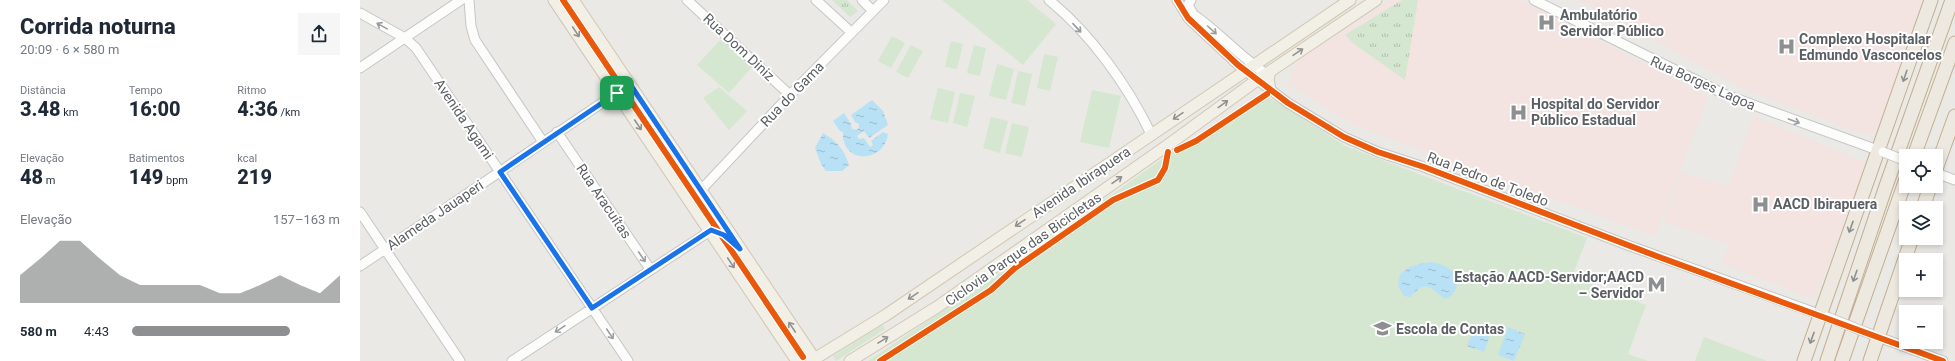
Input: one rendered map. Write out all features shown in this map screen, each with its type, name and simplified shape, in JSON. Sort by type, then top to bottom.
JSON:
[{"type":"highway","points":[[1804,361],[1824,316],[1881,152],[1931,0]]},
{"type":"highway","points":[[1827,361],[1886,186],[1952,0]]},
{"type":"highway","points":[[1917,149],[1955,43]]},
{"type":"highway","points":[[1943,149],[1955,116]]},
{"type":"highway","points":[[1842,361],[1901,193]]},
{"type":"highway","points":[[1870,361],[1876,336],[1909,245]]},
{"type":"main road","points":[[554,0],[797,361]]},
{"type":"main road","points":[[573,0],[814,360]]},
{"type":"main road","name":"Avenida Ibirapuera","points":[[814,360],[886,315],[1350,0]]},
{"type":"main road","name":"Avenida Ibirapuera","points":[[852,360],[937,307],[1168,145],[1264,75],[1376,0]]},
{"type":"main road","points":[[1264,75],[1268,80],[1270,89]]},
{"type":"main road","points":[[710,231],[713,229],[719,232],[740,249]]},
{"type":"street","points":[[360,68],[461,0]]},
{"type":"street","points":[[469,0],[471,26],[475,40],[543,142]]},
{"type":"street","name":"Rua Dom Diniz","points":[[687,0],[790,95]]},
{"type":"street","points":[[816,0],[851,32]]},
{"type":"street","points":[[862,0],[872,11]]},
{"type":"street","name":"Rua do Gama","points":[[701,190],[790,95],[884,0]]},
{"type":"street","points":[[1049,0],[1094,46],[1126,88],[1151,134]]},
{"type":"street","points":[[1174,0],[1185,2],[1192,12],[1249,68]]},
{"type":"street","name":"Rua Borges Lagoa","points":[[1534,0],[1726,96],[1899,158]]},
{"type":"street","points":[[1185,2],[1188,18],[1249,68],[1264,75]]},
{"type":"street","name":"Avenida Agami","points":[[360,13],[405,38],[418,51],[628,361]]},
{"type":"street","name":"Alameda Jauaperi","points":[[360,266],[630,84]]},
{"type":"street","name":"Rua Pedro de Toledo","points":[[1270,89],[1288,103],[1322,125],[1378,152],[1424,167],[1659,257],[1876,336]]},
{"type":"street","name":"Rua Aracuítas","points":[[557,132],[650,269]]},
{"type":"street","points":[[1943,176],[1955,180]]},
{"type":"street","points":[[360,212],[460,361]]},
{"type":"street","points":[[512,361],[710,231]]},
{"type":"street","points":[[1876,336],[1943,361]]},
{"type":"shaded area","name":"Hospital do Servidor Público Estadual","points":[[1390,0],[1520,0],[1708,97],[1655,236],[1357,126],[1288,84],[1297,62]]},
{"type":"shaded area","name":"Complexo Hospitalar Edmundo Vasconcelos","points":[[1578,0],[1922,0],[1877,131],[1867,135],[1746,90]]},
{"type":"shaded area","name":"AACD Ibirapuera","points":[[1753,116],[1864,162],[1865,166],[1815,299],[1722,264],[1729,244],[1663,221],[1681,172],[1728,187]]},
{"type":"green space","points":[[832,0],[847,0],[858,11],[850,17]]},
{"type":"green space","points":[[942,0],[1027,0],[1056,24],[1023,65]]},
{"type":"green space","points":[[1402,0],[1418,0],[1405,80],[1354,44],[1345,35]]},
{"type":"green space","points":[[892,36],[905,43],[891,68],[878,61]]},
{"type":"green space","points":[[721,39],[752,67],[729,93],[697,65]]},
{"type":"green space","points":[[951,41],[963,44],[957,69],[945,67]]},
{"type":"green space","points":[[911,45],[923,51],[908,78],[896,72]]},
{"type":"green space","points":[[974,45],[986,48],[980,76],[967,73]]},
{"type":"green space","points":[[1044,54],[1058,57],[1050,91],[1037,88]]},
{"type":"green space","points":[[997,64],[1014,69],[1006,100],[989,96]]},
{"type":"green space","points":[[1018,71],[1032,74],[1025,106],[1011,103]]},
{"type":"green space","points":[[719,87],[747,111],[729,130],[703,98]]},
{"type":"green space","points":[[938,88],[955,92],[948,123],[930,119]]},
{"type":"green space","points":[[1092,90],[1121,96],[1109,148],[1080,142]]},
{"type":"green space","points":[[960,93],[975,96],[967,127],[953,123]]},
{"type":"green space","points":[[1264,94],[1345,146],[1587,238],[1572,277],[1646,305],[1628,354],[1648,361],[868,361],[1032,251],[1175,150]]},
{"type":"green space","points":[[991,117],[1008,121],[1000,153],[983,148]]},
{"type":"green space","points":[[1012,123],[1029,127],[1022,157],[1005,153]]},
{"type":"green space","points":[[882,325],[885,329],[836,361],[833,356]]},
{"type":"green space","points":[[1704,337],[1767,361],[1695,361]]},
{"type":"water","points":[[872,100],[883,111],[888,125],[869,138],[864,131],[857,136],[859,139],[864,138],[870,147],[873,145],[871,141],[883,132],[888,134],[885,144],[879,151],[871,155],[855,155],[844,143],[843,132],[840,131],[833,121],[844,113],[851,124],[852,129],[857,130],[859,124],[855,122],[851,115]]},
{"type":"water","points":[[823,133],[836,142],[845,154],[849,165],[842,171],[826,171],[821,164],[815,148]]},
{"type":"water","points":[[1429,262],[1442,265],[1453,273],[1457,281],[1454,293],[1450,297],[1444,299],[1431,288],[1424,287],[1420,288],[1410,297],[1404,296],[1398,286],[1400,274],[1411,266]]},
{"type":"water","points":[[1508,327],[1525,334],[1514,361],[1498,355]]},
{"type":"water","points":[[1474,329],[1490,335],[1484,352],[1467,346]]},
{"type":"cycle path","points":[[563,0],[803,357]]},
{"type":"cycle path","points":[[1177,0],[1188,18],[1238,65],[1288,103],[1344,137],[1378,152],[1424,167],[1659,257],[1943,361]]},
{"type":"cycle path","points":[[1177,150],[1196,141],[1267,94]]},
{"type":"cycle path","name":"Ciclovia Parque das Bicicletas","points":[[880,361],[991,290],[1015,268],[1113,200],[1158,180],[1165,168],[1168,152]]},
{"type":"place","name":"Ambulatório Servidor Público","points":[[1547,23]]},
{"type":"place","name":"Complexo Hospitalar Edmundo Vasconcelos","points":[[1786,47]]},
{"type":"place","name":"Hospital do Servidor Público Estadual","points":[[1518,112]]},
{"type":"place","name":"AACD Ibirapuera","points":[[1760,204]]},
{"type":"place","name":"Estação AACD-Servidor;AACD – Servidor","points":[[1657,285]]},
{"type":"place","name":"Escola de Contas","points":[[1383,329]]},
{"type":"route","points":[[630,84],[740,249],[724,235],[713,229],[592,308],[500,172],[557,132],[617,93],[630,84]]}]
